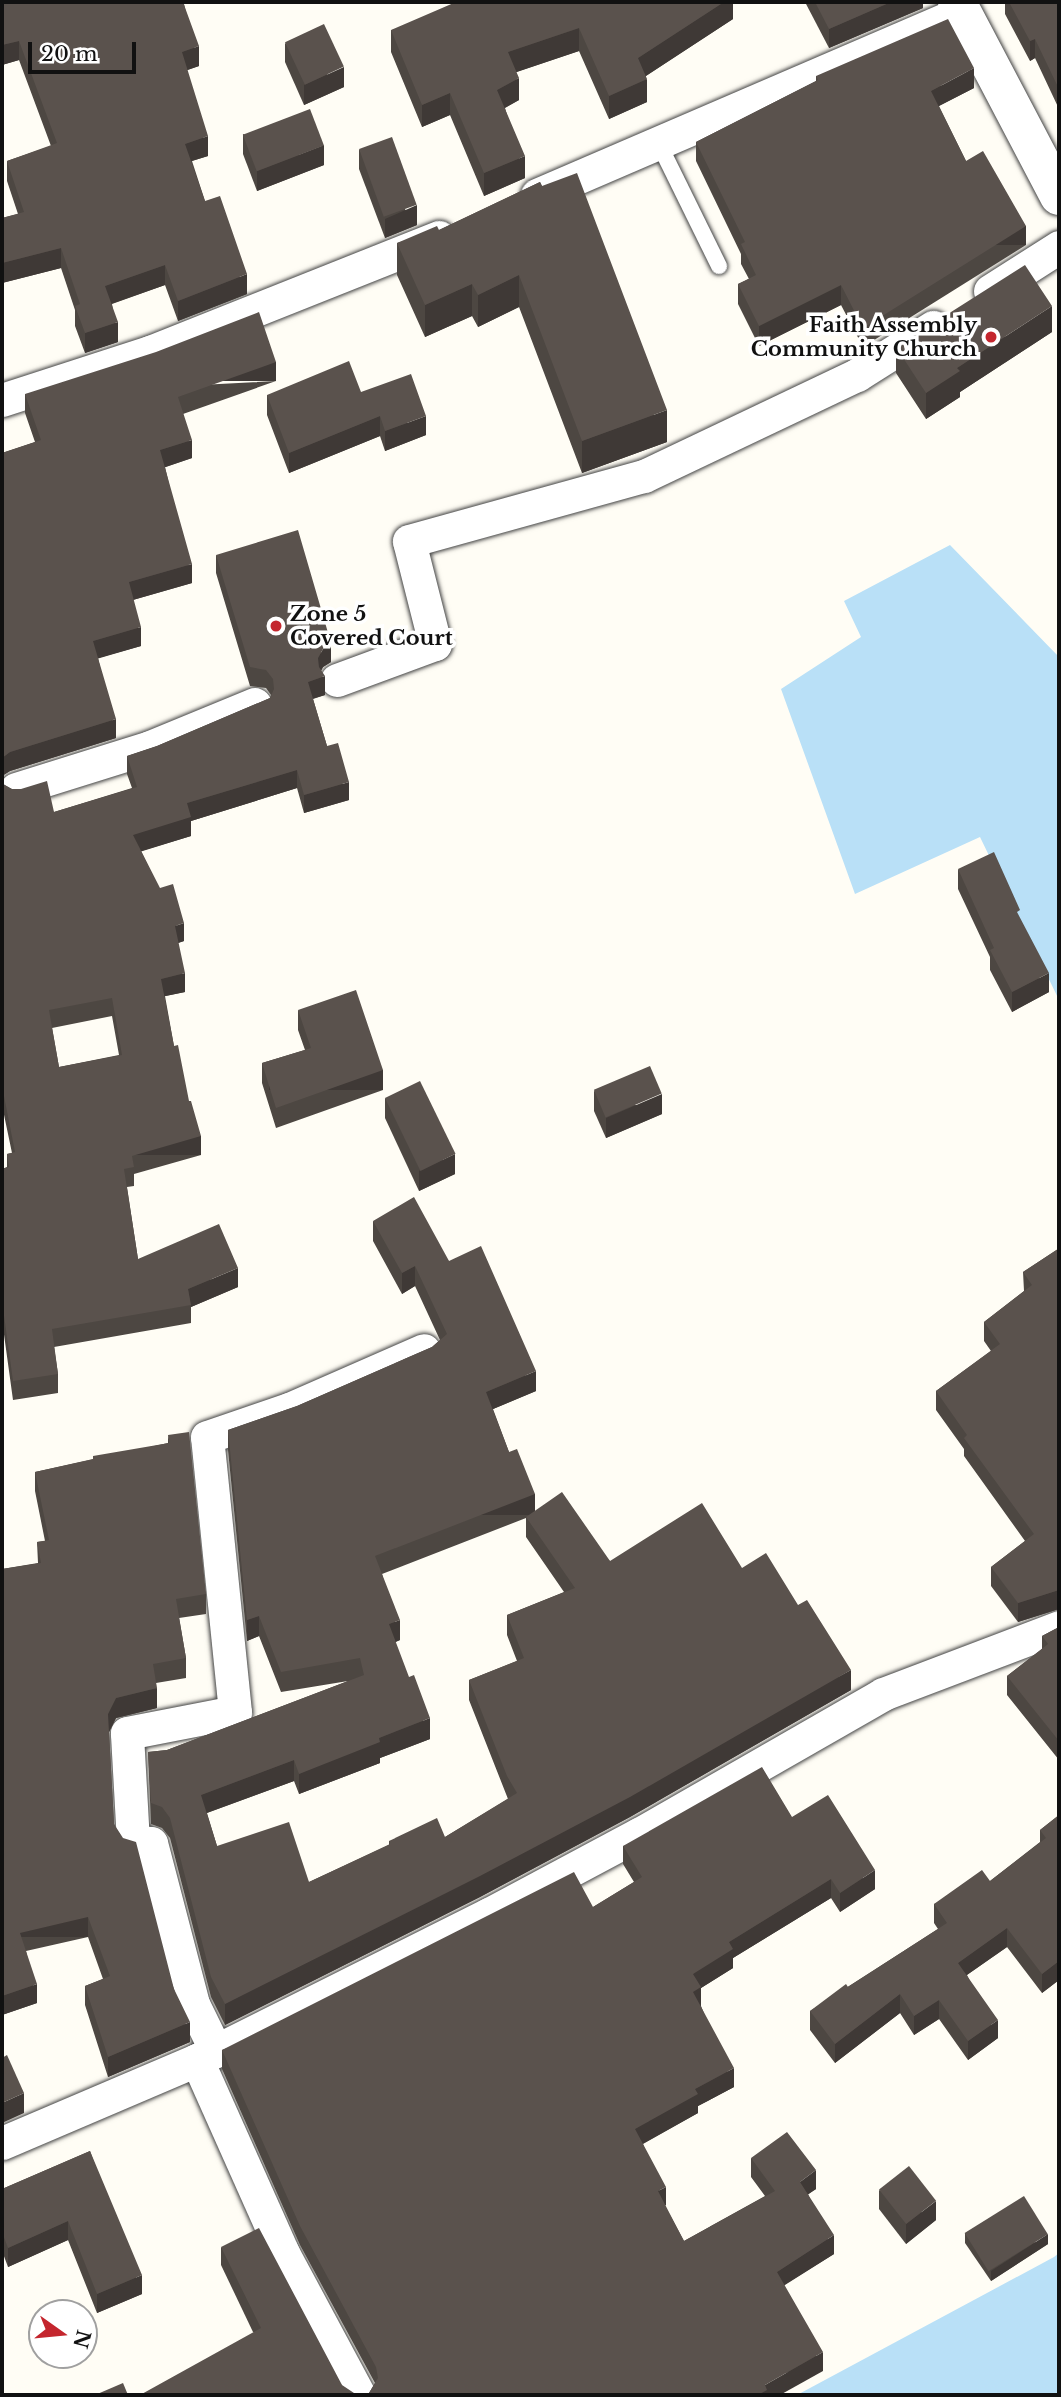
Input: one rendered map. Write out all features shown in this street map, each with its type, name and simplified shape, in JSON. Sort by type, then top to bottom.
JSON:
[{"type":"street","points":[[505,209],[659,144],[960,7],[1059,196]]},
{"type":"street","points":[[2,400],[150,352],[467,225]]},
{"type":"street","points":[[337,680],[435,644],[410,541],[644,476],[857,375],[1059,247]]},
{"type":"street","points":[[16,789],[149,747],[255,704]]},
{"type":"street","points":[[359,2395],[283,2253],[206,2055],[151,1843],[133,1842],[127,1732],[235,1712],[207,1437],[289,1409],[424,1350]]},
{"type":"street","points":[[2,2143],[206,2055],[489,1914],[639,1834],[883,1694],[1059,1627]]},
{"type":"lane","points":[[659,144],[719,266]]},
{"type":"water","points":[[950,545],[1059,657],[1059,1000],[980,837],[855,894],[781,689],[861,637],[844,601]]},
{"type":"water","points":[[1059,2253],[1059,2395],[797,2395],[1054,2257]]},
{"type":"building","points":[[2,2],[183,2],[199,46],[182,52],[208,136],[185,144],[205,201],[220,196],[247,274],[178,301],[165,265],[105,286],[118,322],[85,333],[75,306],[80,304],[61,248],[2,263],[2,218],[24,212],[7,161],[57,143],[19,41],[2,45]]},
{"type":"building","points":[[456,2],[724,2],[638,58],[647,79],[609,96],[579,28],[508,52],[519,78],[497,90],[525,156],[484,173],[450,93],[422,105],[391,30]]},
{"type":"building","points":[[815,2],[891,2],[829,29]]},
{"type":"building","points":[[1009,2],[1059,2],[1059,89],[1035,39],[1030,41]]},
{"type":"building","points":[[948,19],[974,68],[931,91],[966,161],[983,151],[1026,226],[863,328],[841,285],[759,326],[738,284],[756,275],[741,244],[745,242],[696,142],[818,80],[816,76]]},
{"type":"building","points":[[324,24],[344,67],[305,85],[285,42]]},
{"type":"building","points":[[310,109],[324,145],[257,171],[243,135]]},
{"type":"building","points":[[392,137],[417,205],[384,217],[359,149]]},
{"type":"building","points":[[577,173],[667,410],[582,441],[519,275],[478,295],[472,284],[425,305],[397,243],[437,226],[439,230],[540,182],[542,186]]},
{"type":"building","points":[[1025,265],[1052,306],[957,368],[960,371],[926,393],[896,347]]},
{"type":"building","points":[[259,312],[276,362],[178,397],[192,440],[160,450],[192,564],[129,582],[141,627],[93,641],[116,719],[10,752],[2,758],[2,453],[41,440],[25,394],[156,352]]},
{"type":"building","points":[[349,361],[361,392],[411,374],[426,416],[385,431],[380,416],[289,453],[267,395]]},
{"type":"building","points":[[298,530],[331,643],[323,649],[318,658],[319,667],[325,676],[308,682],[327,746],[338,743],[349,782],[304,795],[297,770],[187,803],[191,817],[133,835],[160,888],[173,884],[184,923],[175,926],[185,973],[161,979],[174,1046],[178,1045],[189,1101],[201,1136],[132,1156],[134,1167],[124,1169],[138,1259],[219,1224],[238,1268],[188,1289],[191,1305],[52,1329],[58,1374],[13,1381],[2,1301],[2,1169],[9,1167],[7,1154],[15,1152],[2,1092],[2,782],[11,789],[21,789],[47,781],[54,812],[137,787],[127,756],[270,698],[274,689],[273,679],[266,670],[250,667],[216,555]],"holes":[[[112,998],[122,1055],[59,1067],[49,1010]]]},
{"type":"building","points":[[994,852],[1020,910],[1017,912],[1049,973],[1012,992],[990,950],[994,948],[958,869]]},
{"type":"building","points":[[356,990],[383,1070],[276,1108],[262,1063],[311,1048],[298,1010]]},
{"type":"building","points":[[650,1066],[662,1094],[606,1117],[594,1090]]},
{"type":"building","points":[[420,1081],[456,1154],[420,1171],[385,1098]]},
{"type":"building","points":[[414,1197],[449,1261],[481,1246],[536,1371],[486,1392],[509,1452],[517,1449],[535,1494],[375,1556],[400,1620],[389,1624],[409,1677],[414,1675],[430,1718],[379,1738],[380,1742],[299,1774],[294,1760],[201,1795],[217,1846],[289,1822],[309,1882],[390,1844],[389,1841],[437,1818],[445,1837],[517,1793],[507,1776],[469,1680],[524,1658],[507,1615],[575,1588],[526,1517],[562,1492],[610,1561],[702,1503],[742,1568],[766,1553],[798,1605],[807,1600],[851,1670],[630,1797],[225,2004],[211,1977],[170,1818],[162,1807],[151,1803],[148,1752],[167,1750],[364,1675],[360,1658],[281,1672],[259,1616],[247,1620],[228,1430],[297,1406],[432,1347],[447,1334],[415,1266],[402,1273],[373,1221]]},
{"type":"building","points":[[1058,1249],[1059,1590],[1018,1603],[991,1567],[1034,1534],[964,1438],[967,1435],[936,1391],[1000,1344],[984,1322],[1032,1285],[1023,1272]]},
{"type":"building","points":[[189,1432],[206,1594],[176,1599],[186,1658],[153,1664],[157,1688],[116,1698],[108,1714],[114,1824],[123,1838],[136,1842],[174,1989],[190,2022],[108,2057],[85,1986],[110,1976],[88,1917],[20,1933],[37,1984],[2,1996],[2,1569],[41,1563],[37,1542],[49,1540],[35,1472],[93,1459],[93,1456],[169,1443],[168,1435]]},
{"type":"building","points":[[1059,1627],[1059,1741],[1007,1676],[1048,1644],[1042,1636]]},
{"type":"building","points":[[762,1767],[792,1817],[828,1795],[875,1870],[840,1893],[831,1879],[729,1942],[733,1949],[693,1974],[701,1987],[693,1992],[734,2068],[695,2089],[698,2094],[635,2129],[666,2187],[658,2191],[684,2241],[775,2191],[751,2158],[787,2132],[816,2170],[800,2182],[834,2235],[777,2272],[823,2352],[765,2385],[767,2390],[758,2395],[359,2395],[369,2393],[378,2378],[376,2367],[300,2226],[222,2050],[574,1872],[593,1907],[642,1877],[623,1846]]},
{"type":"building","points":[[1059,1815],[1059,1961],[1042,1974],[1007,1928],[958,1963],[998,2020],[968,2041],[939,2000],[914,2016],[900,1994],[835,2044],[810,2011],[846,1984],[848,1987],[947,1923],[934,1904],[982,1870],[990,1881],[1046,1838],[1040,1830]]},
{"type":"building","points":[[7,2055],[24,2093],[2,2103],[2,2058]]},
{"type":"building","points":[[90,2151],[142,2275],[97,2294],[68,2221],[8,2248],[2,2232],[2,2189]]},
{"type":"building","points":[[909,2166],[936,2201],[906,2224],[879,2189]]},
{"type":"building","points":[[1024,2196],[1048,2234],[988,2271],[965,2233]]},
{"type":"building","points":[[259,2228],[342,2385],[357,2395],[140,2395],[261,2328],[221,2247]]},
{"type":"building","points":[[123,2383],[128,2395],[95,2395]]},
{"type":"place","name":"Faith Assembly Community Church","points":[[991,337]]},
{"type":"place","name":"Zone 5 Covered Court","points":[[276,626]]}]
